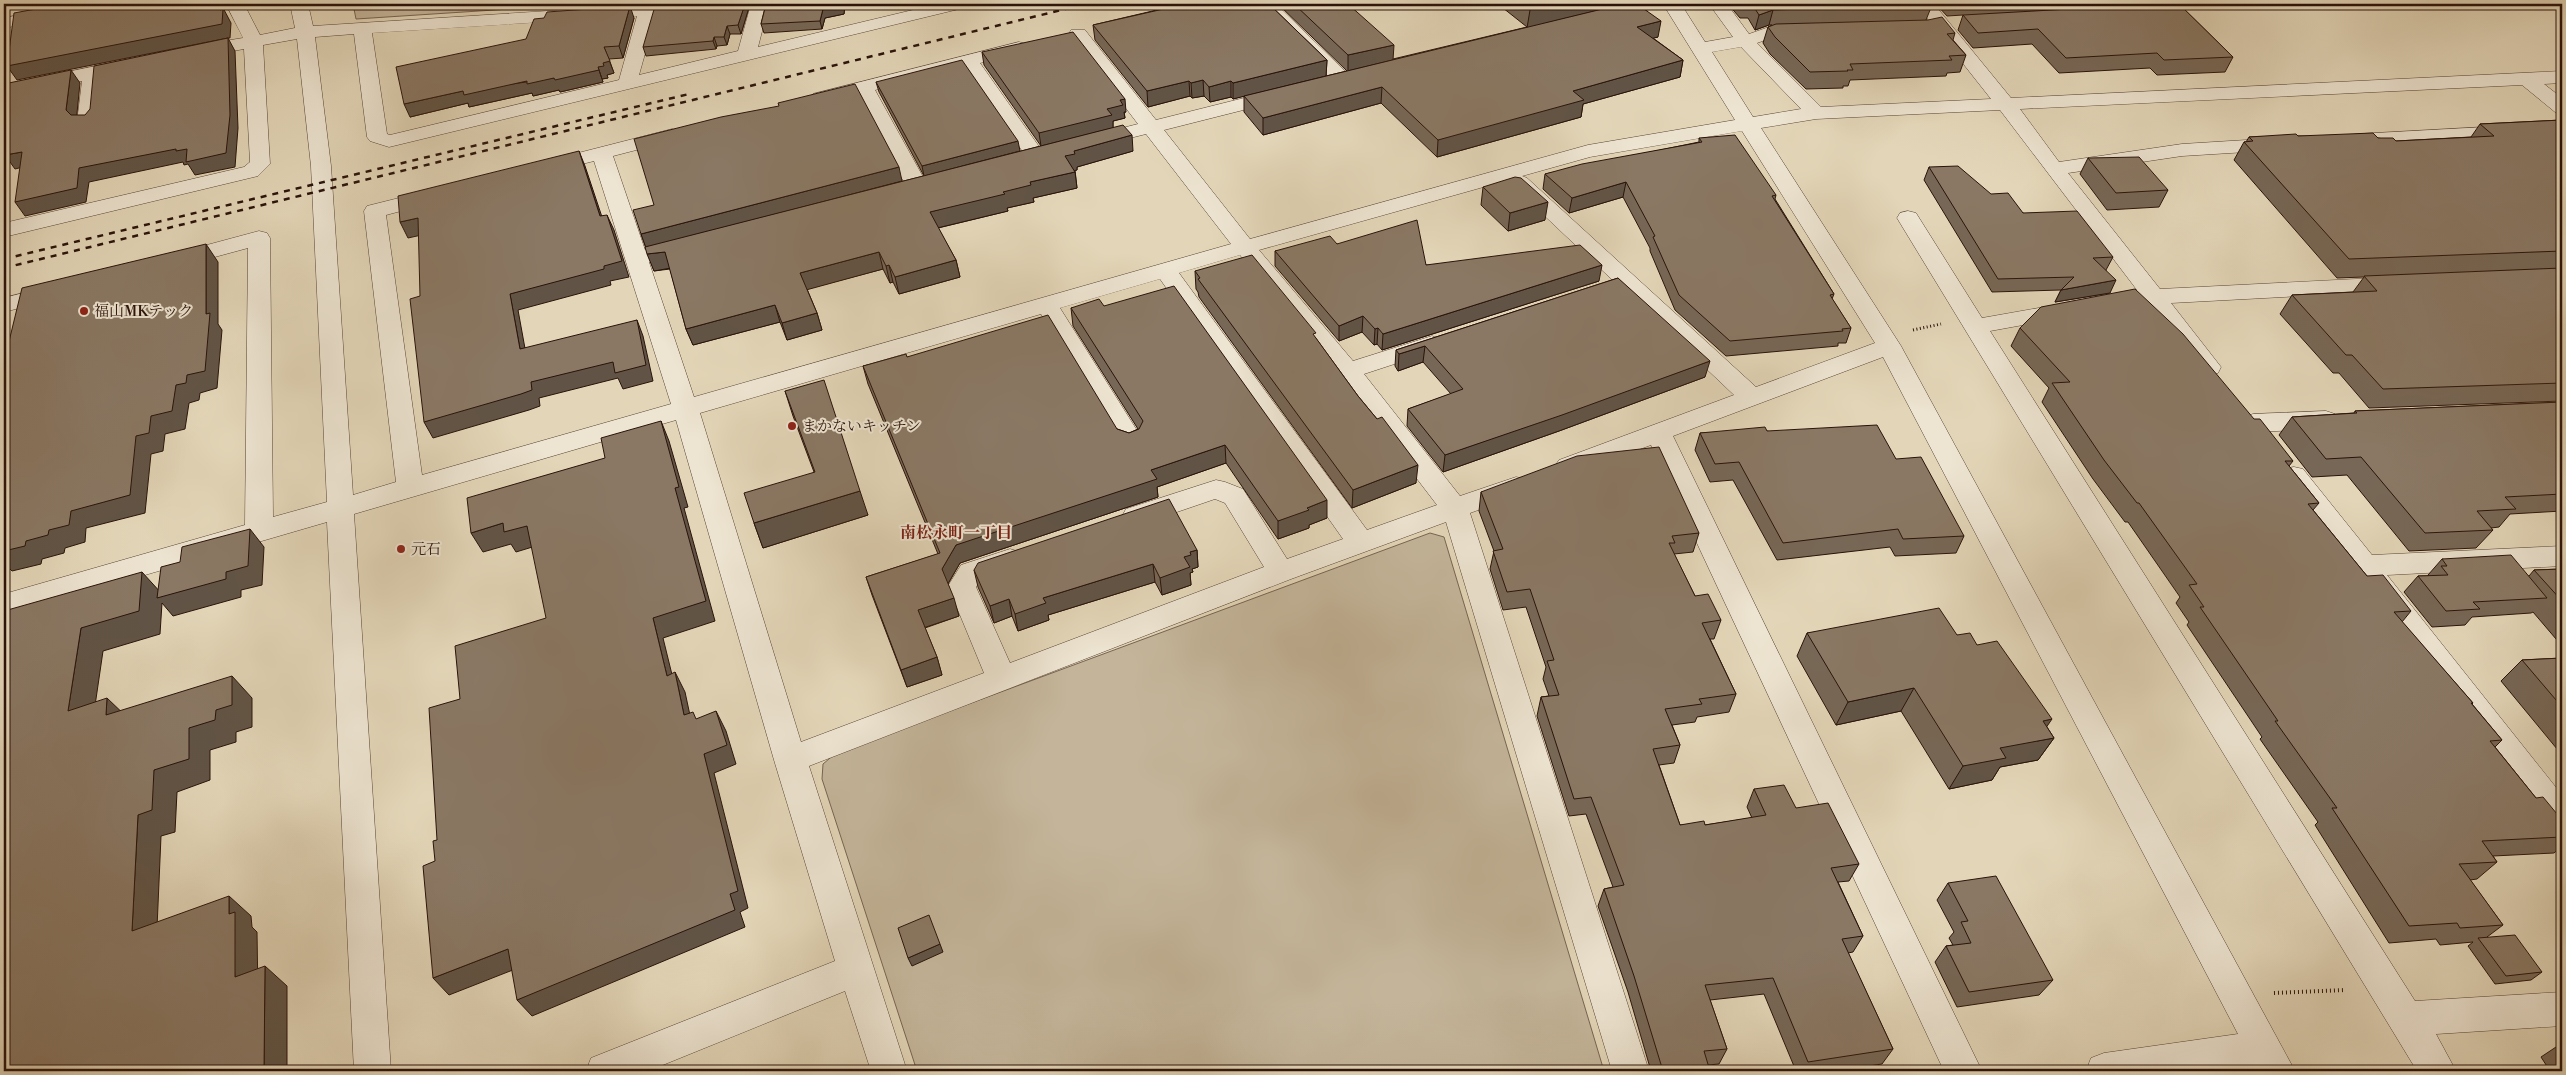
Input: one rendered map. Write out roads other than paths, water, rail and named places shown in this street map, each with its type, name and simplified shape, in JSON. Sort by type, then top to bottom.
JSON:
[{"type":"street","points":[[4,8],[10,4]]},
{"type":"street","points":[[4,23],[108,4]]},
{"type":"street","points":[[4,230],[251,172],[260,164],[253,40],[235,4]]},
{"type":"street","points":[[299,4],[306,32],[321,166],[342,508],[372,1071]]},
{"type":"street","points":[[747,54],[760,4]]},
{"type":"street","points":[[362,29],[376,136],[389,141],[747,54],[861,20],[959,4]]},
{"type":"street","points":[[1266,4],[1343,80]]},
{"type":"street","points":[[1590,20],[1648,4]]},
{"type":"street","points":[[1672,4],[1703,48],[1886,341],[2271,1059],[2104,1071]]},
{"type":"street","points":[[1718,4],[1745,41],[1816,113]]},
{"type":"street","points":[[1925,4],[1950,23],[2054,169],[2562,819]]},
{"type":"street","points":[[177,56],[253,40],[306,32],[649,7],[627,84]]},
{"type":"street","points":[[1922,29],[1950,23]]},
{"type":"street","points":[[1703,48],[1745,41],[1769,33],[1817,32]]},
{"type":"street","points":[[798,103],[1069,36],[1152,127],[1245,247],[1348,371],[1455,508],[1631,1071]]},
{"type":"street","points":[[969,60],[1035,155]]},
{"type":"street","points":[[4,91],[149,62]]},
{"type":"street","points":[[87,122],[92,73]]},
{"type":"street","points":[[4,605],[1245,247],[1588,151],[1816,113],[2562,77]]},
{"type":"street","points":[[2527,79],[2562,108]]},
{"type":"street","points":[[864,87],[916,186]]},
{"type":"street","points":[[1080,144],[1295,92]]},
{"type":"street","points":[[2338,141],[2562,129]]},
{"type":"street","points":[[526,172],[686,132]]},
{"type":"street","points":[[2054,169],[2182,150],[2299,143]]},
{"type":"street","points":[[602,153],[635,260],[686,409],[790,760],[855,970],[889,1071]]},
{"type":"street","points":[[1510,173],[1752,397]]},
{"type":"street","points":[[410,488],[375,211],[450,191]]},
{"type":"street","points":[[1908,218],[2438,1071]]},
{"type":"street","points":[[155,266],[259,238],[259,532]]},
{"type":"street","points":[[635,260],[701,242]]},
{"type":"street","points":[[1166,271],[1361,543]]},
{"type":"street","points":[[1600,290],[1628,281]]},
{"type":"street","points":[[2113,302],[2152,294],[2416,283]]},
{"type":"street","points":[[4,305],[80,285]]},
{"type":"street","points":[[1046,305],[1130,440]]},
{"type":"street","points":[[1974,322],[2084,307]]},
{"type":"street","points":[[1348,371],[1451,338]]},
{"type":"street","points":[[790,760],[1281,572],[1658,433],[1752,397],[1886,341]]},
{"type":"street","points":[[2253,423],[2353,419]]},
{"type":"street","points":[[1658,433],[1962,1071]]},
{"type":"street","points":[[1112,524],[1216,489],[1234,496],[1281,572]]},
{"type":"street","points":[[1002,678],[962,586],[971,572],[1037,550]]},
{"type":"street","points":[[2364,566],[2562,556]]},
{"type":"street","points":[[604,1071],[855,970]]},
{"type":"street","points":[[2405,1019],[2562,1010]]},
{"type":"railway","points":[[4,268],[1086,4]]},
{"type":"railway","points":[[4,259],[689,94]]},
{"type":"place","name":"福山MKテック","points":[[84,311]]},
{"type":"place","name":"まかないキッチン","points":[[792,426]]},
{"type":"place","name":"元石","points":[[401,549]]},
{"type":"district","name":"南松永町一丁目","points":[[956,533]]}]
